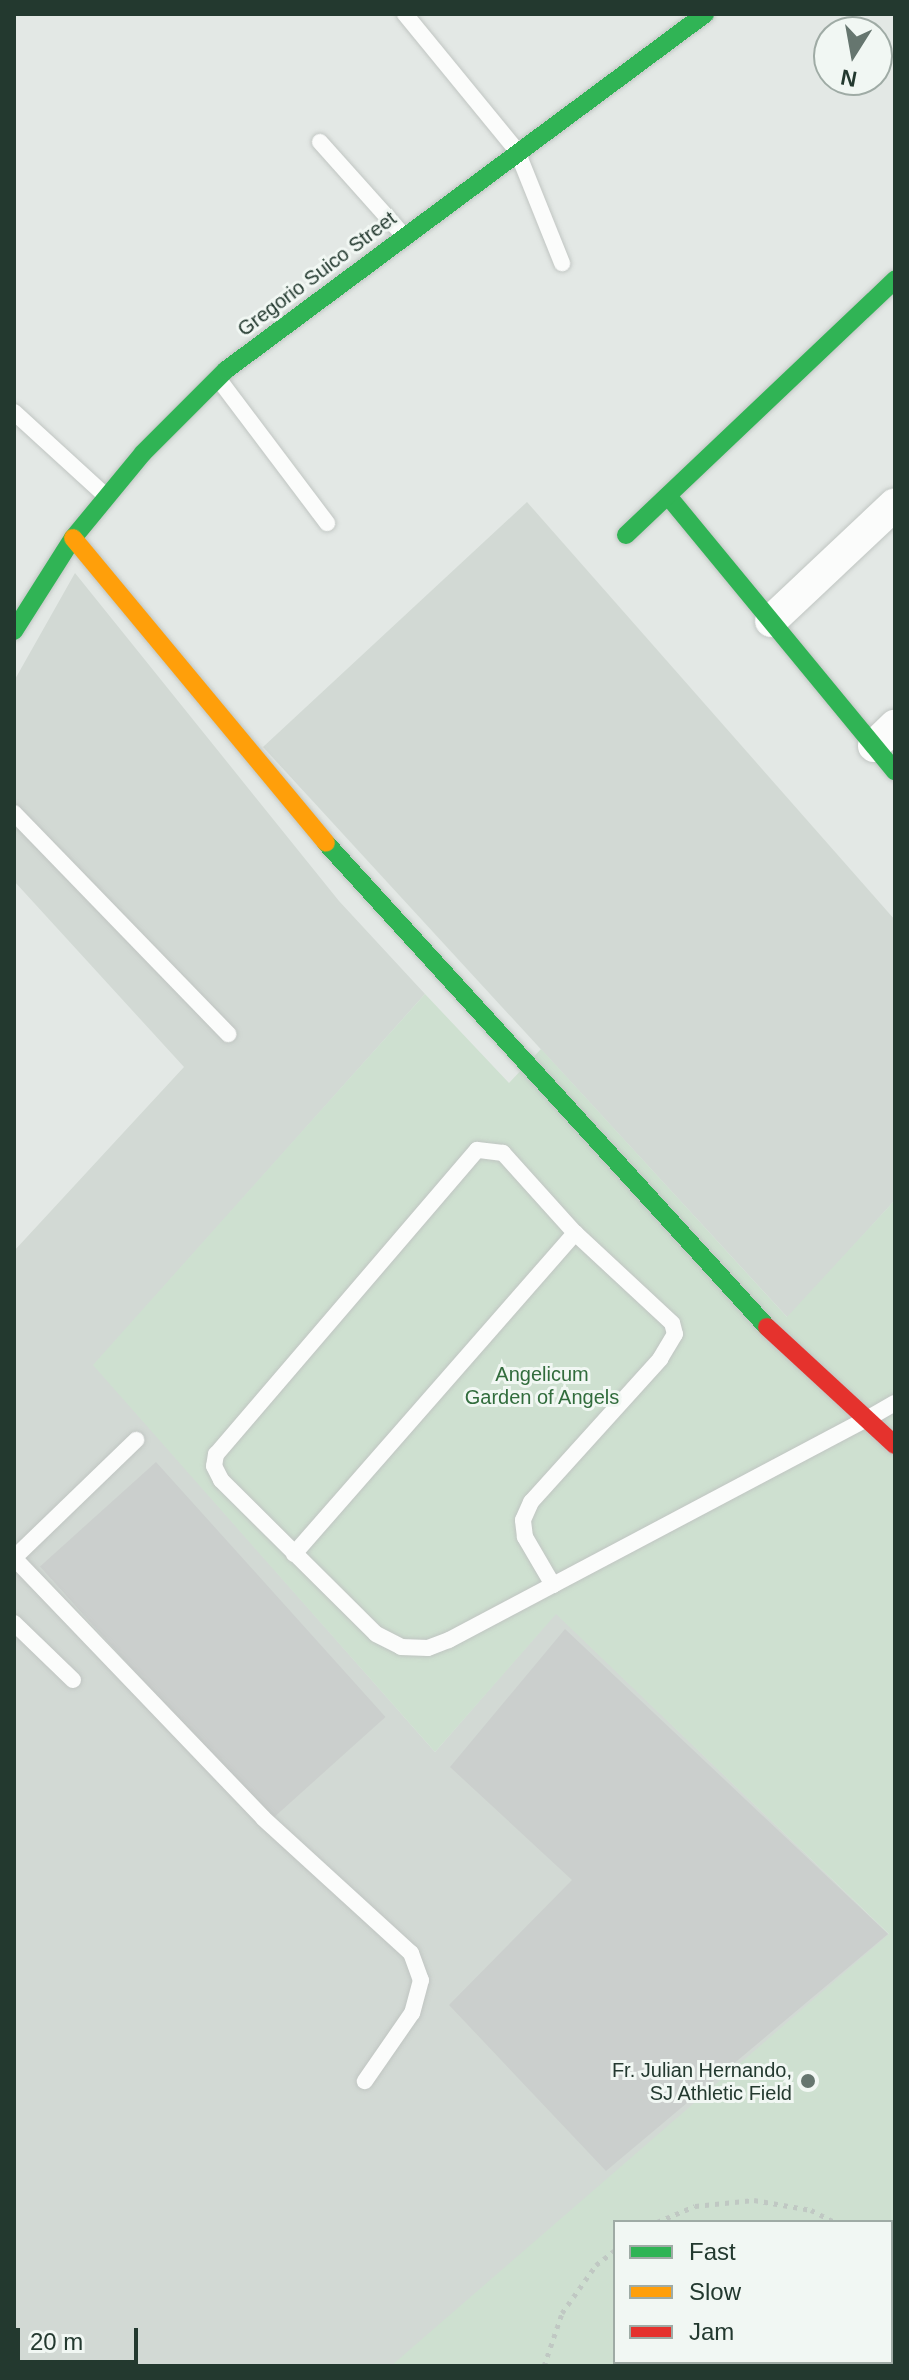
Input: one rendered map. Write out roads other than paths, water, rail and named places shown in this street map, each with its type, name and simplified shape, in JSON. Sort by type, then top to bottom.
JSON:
[{"type":"street","name":"Gregorio Suico Street","points":[[14,631],[73,538],[217,378],[517,151],[705,14]]},
{"type":"street","points":[[626,535],[895,280]]},
{"type":"street","points":[[668,496],[771,621],[884,736],[895,771]]},
{"type":"street","points":[[771,621],[895,504]]},
{"type":"street","points":[[73,538],[285,797],[738,1300],[895,1445]]},
{"type":"lane","points":[[405,14],[517,151],[562,263]]},
{"type":"lane","points":[[320,142],[405,236]]},
{"type":"lane","points":[[217,378],[327,523]]},
{"type":"lane","points":[[14,412],[107,497]]},
{"type":"lane","points":[[14,813],[228,1034]]},
{"type":"lane","points":[[553,1585],[525,1537],[523,1520],[531,1502],[660,1359],[675,1334],[672,1323],[575,1233],[503,1153],[477,1150],[216,1454],[214,1466],[221,1480],[376,1634],[401,1647],[428,1648],[449,1640],[867,1419],[895,1403]]},
{"type":"lane","points":[[294,1554],[575,1233]]},
{"type":"lane","points":[[136,1440],[15,1559],[263,1818],[411,1953],[421,1980],[412,2013],[365,2081]]},
{"type":"lane","points":[[14,1623],[73,1680]]},
{"type":"place","name":"Fr. Julian Hernando, SJ Athletic Field","points":[[808,2081]]},
{"type":"park label","name":"Angelicum Garden of Angels","points":[[542,1386]]}]
